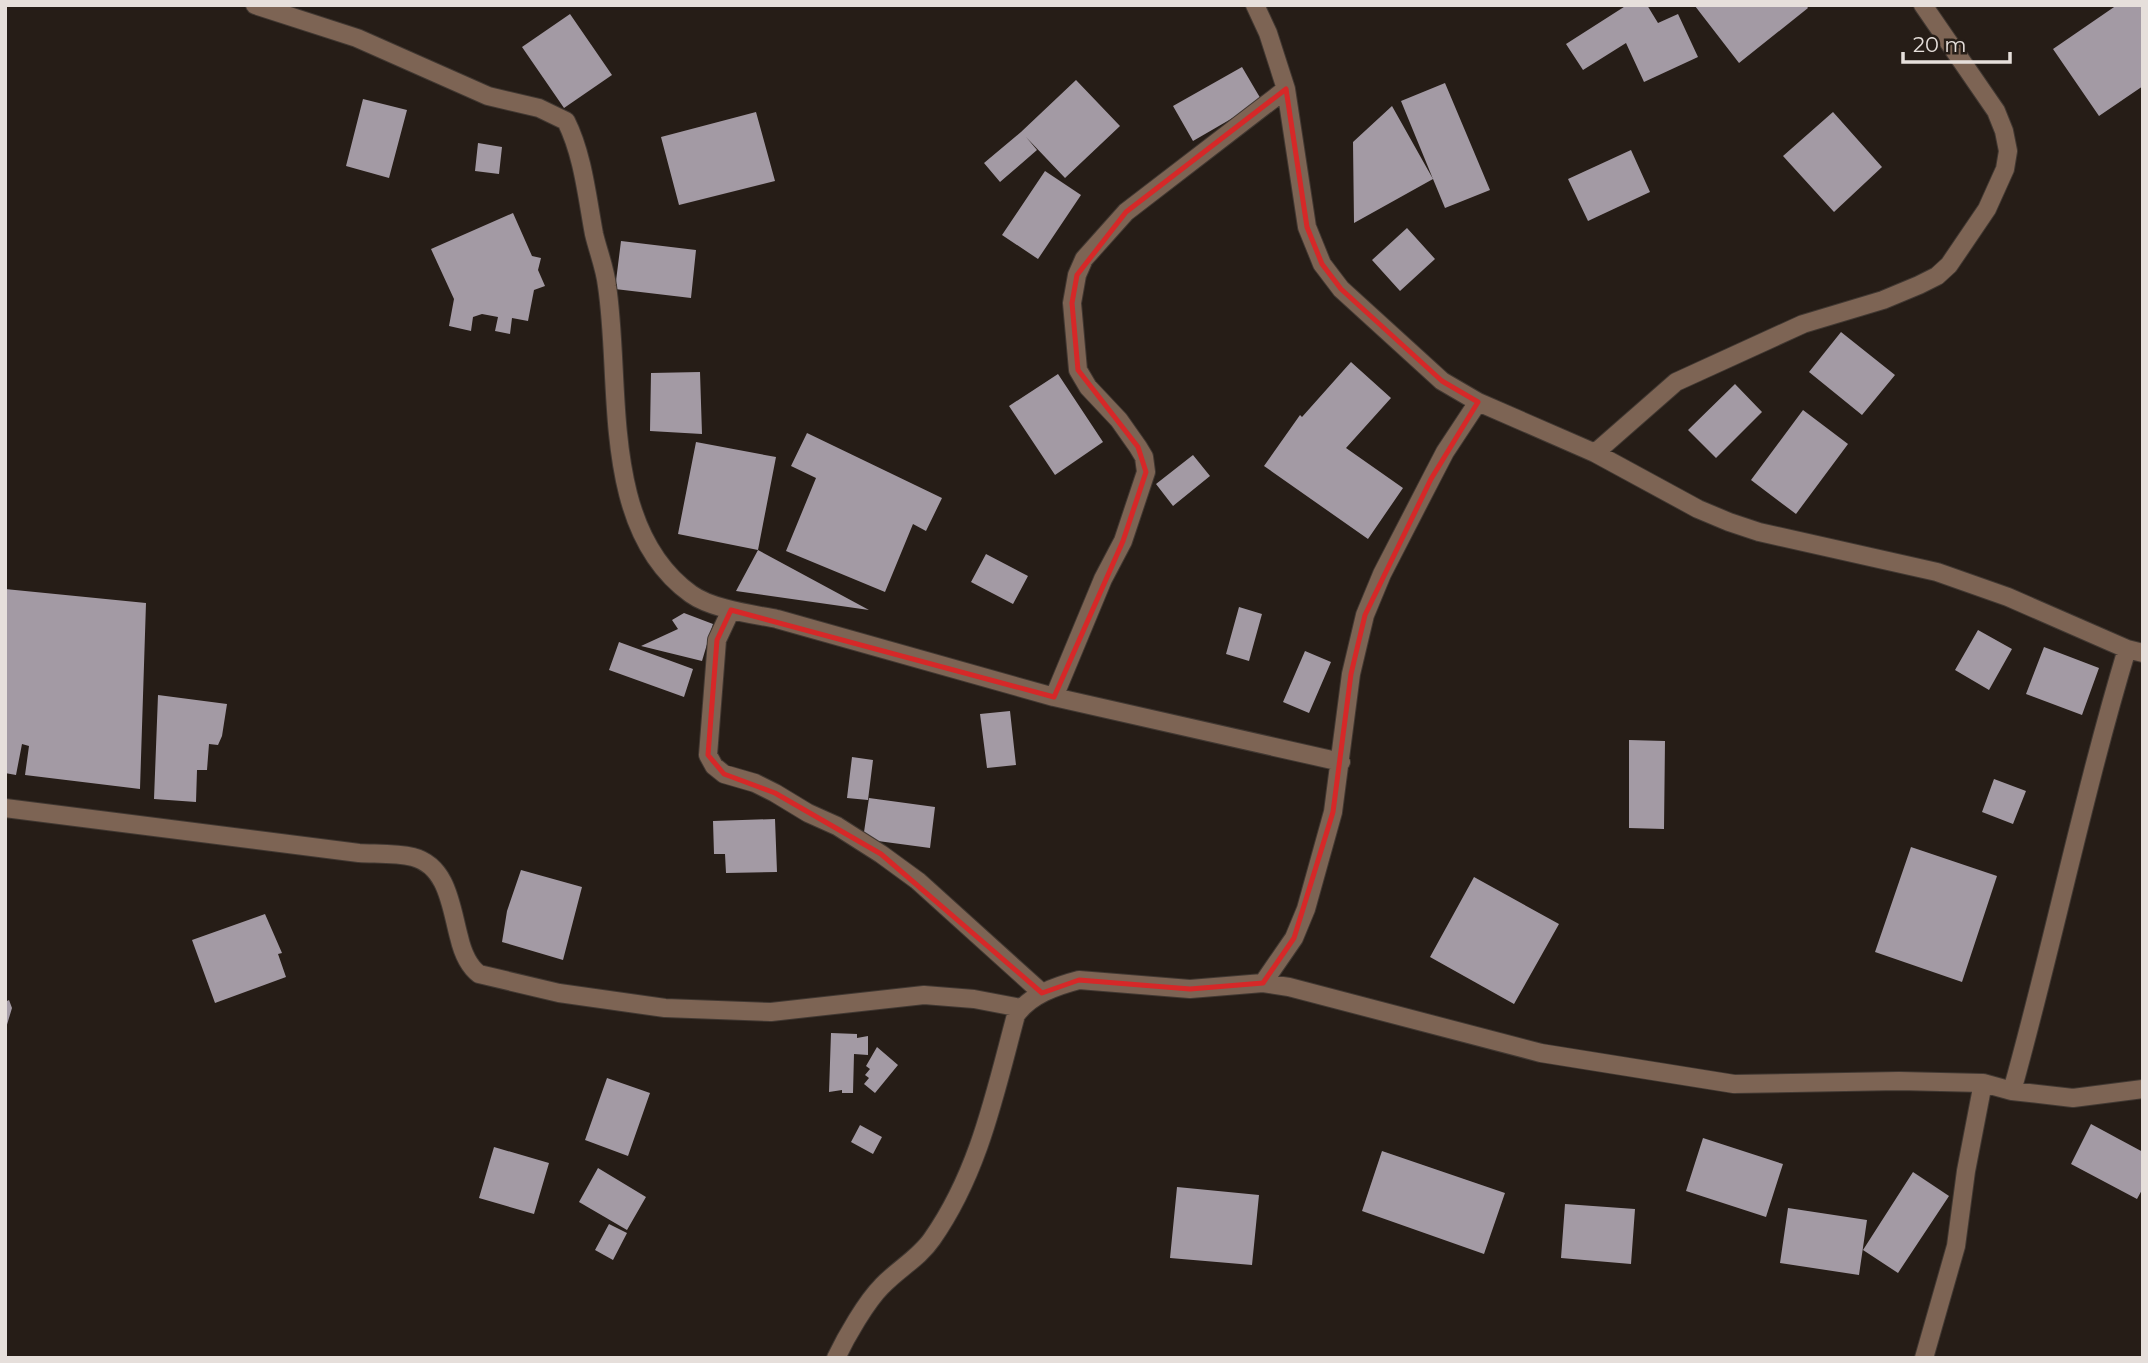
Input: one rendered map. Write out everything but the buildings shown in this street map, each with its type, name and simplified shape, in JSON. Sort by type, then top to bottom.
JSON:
[{"type":"street","points":[[255,5],[357,38],[488,96],[539,108],[566,121],[578,155],[607,285],[616,409],[633,509],[645,541],[666,573],[693,596],[731,610],[778,620],[1054,697],[1341,762]]},
{"type":"street","points":[[1255,5],[1268,33],[1286,89],[1307,227],[1322,264],[1341,289],[1443,381],[1478,402],[1547,430],[1698,509],[1729,522],[1759,532],[1937,572],[2008,597],[2135,651],[2105,722],[2044,974],[2012,1091]]},
{"type":"street","points":[[1595,453],[1676,382],[1803,324],[1883,300],[1919,285],[1937,276],[1949,265],[1987,209],[2005,169],[2008,151],[1996,111],[1923,5]]},
{"type":"street","points":[[1054,697],[1103,579],[1123,541],[1146,472],[1144,457],[1138,447],[1119,420],[1088,387],[1078,370],[1072,303],[1076,275],[1084,258],[1126,212],[1286,89]]},
{"type":"street","points":[[1263,983],[1294,937],[1306,909],[1334,812],[1351,674],[1365,615],[1382,574],[1445,452],[1478,402]]},
{"type":"street","points":[[731,610],[717,640],[708,755],[714,766],[724,774],[755,783],[775,793],[808,813],[837,826],[881,854],[918,881],[1042,993]]},
{"type":"street","points":[[5,808],[359,853],[412,857],[426,862],[444,884],[464,953],[474,971],[559,993],[665,1008],[740,1012],[783,1011],[924,995],[974,999],[1021,1008]]},
{"type":"street","points":[[836,1358],[880,1287],[912,1261],[932,1239],[967,1182],[980,1147],[1016,1015],[1021,1008],[1042,993],[1079,980],[1190,989],[1263,983],[1289,987],[1541,1054],[1706,1080],[1747,1084],[1899,1081],[1983,1083],[2012,1091],[2073,1098],[2143,1089]]},
{"type":"street","points":[[1924,1358],[1956,1246],[1966,1171],[1983,1083]]},
{"type":"highlighted area","points":[[1286,89],[1307,227],[1322,264],[1341,289],[1442,381],[1478,402],[1431,479],[1365,615],[1351,674],[1333,812],[1294,938],[1263,983],[1190,989],[1079,980],[1042,993],[881,854],[775,793],[724,774],[708,755],[717,640],[731,610],[1054,697],[1123,541],[1146,472],[1138,447],[1078,370],[1072,303],[1077,275],[1126,212]]}]
